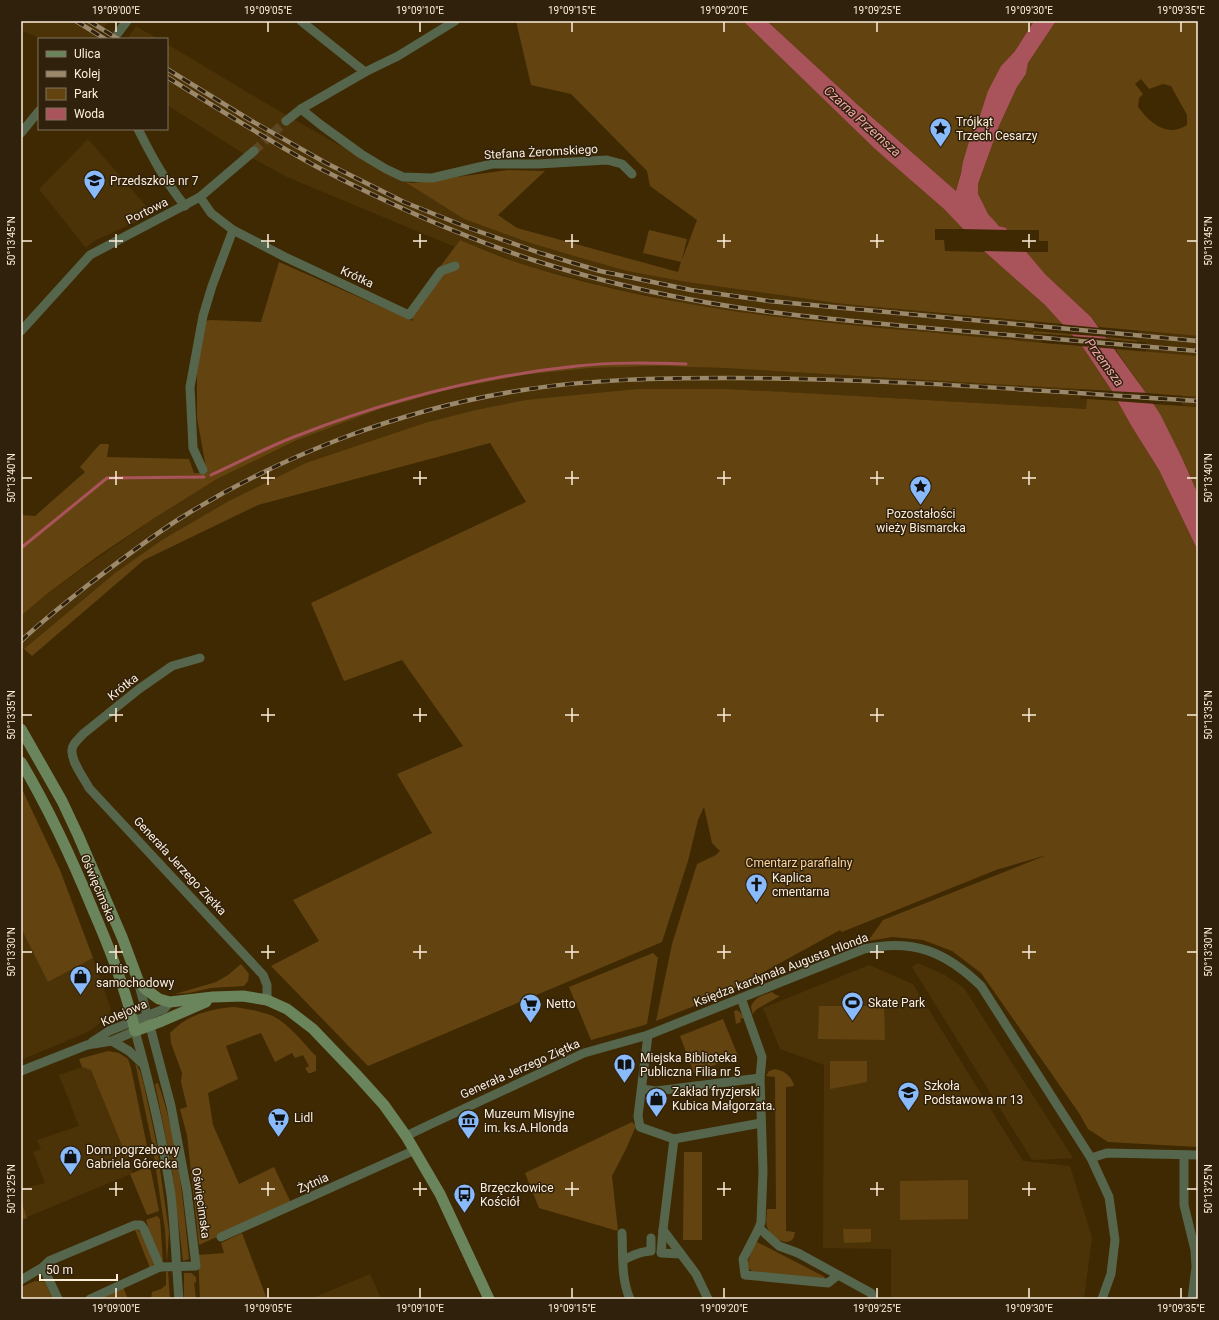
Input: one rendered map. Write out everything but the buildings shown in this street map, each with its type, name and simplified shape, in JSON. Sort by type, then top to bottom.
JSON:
[{"type":"main road","name":"Oświęcimska","points":[[21,729],[62,801],[78,835],[138,980],[151,994],[159,999],[170,1002],[213,997]]},
{"type":"main road","name":"Oświęcimska","points":[[21,762],[49,813],[76,869],[108,945],[134,1026]]},
{"type":"main road","points":[[134,1026],[203,1003],[213,997],[242,996],[267,1000],[287,1009],[313,1029],[361,1079],[384,1105],[406,1136],[440,1194],[489,1299]]},
{"type":"street","points":[[118,33],[127,21]]},
{"type":"street","points":[[301,21],[365,72]]},
{"type":"street","points":[[286,121],[302,109],[365,72],[398,56],[455,21]]},
{"type":"street","name":"Stefana Żeromskiego","points":[[302,109],[361,154],[386,170],[402,177],[432,178],[492,164],[538,164],[607,160],[622,164],[632,174]]},
{"type":"street","points":[[21,133],[38,112]]},
{"type":"street","points":[[138,130],[148,150],[170,187],[185,206]]},
{"type":"street","name":"Portowa","points":[[21,331],[90,255],[127,234],[185,206],[200,197],[254,150]]},
{"type":"street","points":[[200,197],[211,213],[233,230],[212,286],[203,316],[190,387],[193,448],[203,470]]},
{"type":"street","name":"Krótka","points":[[233,230],[285,257],[409,315],[441,271],[455,266]]},
{"type":"street","name":"Krótka","points":[[72,750],[75,742],[83,734],[139,689],[172,666],[200,658]]},
{"type":"street","name":"Generała Jerzego Ziętka","points":[[72,750],[75,764],[89,788],[263,975],[267,985],[267,1000]]},
{"type":"street","name":"Księdza kardynała Augusta Hlonda","points":[[648,1035],[864,949],[878,946],[908,945],[922,948],[955,963],[980,986],[1091,1158],[1109,1197],[1115,1240],[1111,1274],[1102,1299]]},
{"type":"street","name":"Oświęcimska","points":[[138,980],[172,1106],[187,1192],[196,1266],[176,1267]]},
{"type":"street","points":[[741,998],[762,1057],[760,1078],[763,1171],[761,1222],[743,1259],[745,1275],[828,1283],[838,1275]]},
{"type":"street","name":"Kolejowa","points":[[149,1021],[170,1002]]},
{"type":"street","name":"Oświęcimska","points":[[134,1026],[155,1109],[170,1194],[175,1232],[179,1299]]},
{"type":"street","name":"Kolejowa","points":[[87,1045],[112,1041],[134,1026]]},
{"type":"street","name":"Kolejowa","points":[[21,1071],[87,1045],[109,1031],[134,1026]]},
{"type":"street","points":[[648,1035],[638,1116],[640,1127],[674,1139],[761,1122]]},
{"type":"street","name":"Generała Jerzego Ziętka","points":[[406,1136],[584,1053],[648,1035]]},
{"type":"street","points":[[112,1041],[129,1051],[145,1066]]},
{"type":"street","points":[[642,1089],[656,1091],[760,1078]]},
{"type":"street","points":[[674,1139],[660,1253],[682,1254]]},
{"type":"street","name":"Żytnia","points":[[221,1237],[415,1150]]},
{"type":"street","points":[[1091,1158],[1107,1153],[1198,1155]]},
{"type":"street","points":[[1184,1155],[1184,1206],[1195,1250],[1196,1267],[1192,1299]]},
{"type":"street","points":[[21,1280],[43,1267],[49,1261],[128,1227],[141,1225],[160,1267]]},
{"type":"street","points":[[759,1228],[780,1246],[798,1253],[872,1292],[873,1299]]},
{"type":"street","points":[[663,1230],[696,1274],[708,1299]]},
{"type":"street","points":[[622,1233],[624,1277],[630,1299]]},
{"type":"street","points":[[623,1260],[635,1254],[651,1251],[651,1238]]},
{"type":"street","points":[[43,1267],[58,1299]]},
{"type":"street","points":[[90,1299],[160,1267],[176,1267]]},
{"type":"shaded area","points":[[21,21],[112,21],[105,25],[97,38],[39,38],[21,30]]},
{"type":"shaded area","points":[[136,26],[156,38],[128,38]]},
{"type":"shaded area","points":[[168,45],[279,111],[405,182],[464,219],[527,242],[627,271],[686,282],[844,304],[1034,322],[1033,333],[1043,334],[1042,343],[824,323],[723,310],[682,303],[604,286],[527,266],[460,240],[455,247],[287,177],[241,152],[168,106]]},
{"type":"shaded area","name":"Przedszkole nr 7","points":[[88,139],[153,214],[94,241],[86,248],[39,189]]},
{"type":"shaded area","points":[[1138,331],[1198,336],[1198,356],[1146,352],[1146,342],[1137,342]]},
{"type":"shaded area","points":[[658,366],[724,368],[1080,389],[1080,399],[1087,399],[1086,409],[726,389],[526,400],[162,540],[115,573],[24,649],[21,647],[21,616],[48,593],[156,517],[217,479],[297,440],[380,409],[451,389],[524,375],[590,368]]},
{"type":"shaded area","points":[[1182,396],[1198,397],[1198,407],[1182,405]]},
{"type":"shaded area","points":[[21,928],[48,982],[93,958],[111,1009],[108,1017],[88,1032],[21,1060]]},
{"type":"shaded area","points":[[918,963],[945,975],[964,988],[1073,1158],[1032,1160],[912,967]]},
{"type":"shaded area","name":"Szkoła Podstawowa nr 13","points":[[869,965],[913,984],[1023,1161],[1070,1166],[1092,1237],[1084,1299],[891,1299],[891,1249],[823,1248],[824,1065],[780,1049],[763,1008]]},
{"type":"shaded area","points":[[82,1067],[91,1070],[133,1173],[27,1217],[21,1199],[21,1189],[45,1183],[33,1152],[41,1149],[37,1140],[79,1126],[59,1075]]},
{"type":"shaded area","points":[[370,1274],[381,1299],[313,1299],[313,1298]]},
{"type":"green space","points":[[516,21],[743,21],[875,149],[944,209],[963,229],[935,229],[935,240],[944,240],[945,251],[985,252],[1045,305],[1062,324],[844,304],[686,282],[627,271],[574,256],[527,242],[464,219],[405,182],[413,183],[508,170],[545,171],[498,215],[517,228],[678,272],[681,262],[643,253],[649,230],[687,239],[682,260],[697,220],[650,186],[647,171],[571,94],[531,85]]},
{"type":"green space","points":[[767,21],[1034,21],[1015,51],[1001,66],[976,128],[970,138],[956,191],[858,105]]},
{"type":"green space","points":[[1056,21],[1198,21],[1198,336],[1099,327],[1091,317],[1045,274],[1026,252],[1048,252],[1048,241],[1039,241],[1039,230],[1008,230],[993,221],[987,212],[978,194],[978,184],[999,126],[1017,87],[1026,74],[1028,63]],"holes":[[[1141,79],[1149,89],[1163,84],[1171,86],[1187,115],[1187,125],[1180,129],[1166,129],[1160,127],[1148,118],[1138,107],[1139,98],[1143,94],[1135,84]]]},
{"type":"green space","points":[[460,240],[528,266],[626,292],[676,302],[826,323],[1082,346],[1112,391],[724,368],[658,366],[590,368],[524,375],[451,389],[380,409],[297,440],[217,479],[156,517],[98,556],[48,593],[21,616],[21,515],[35,516],[85,472],[80,467],[100,444],[109,444],[107,457],[189,459],[194,473],[207,473],[197,418],[197,372],[206,321],[261,322],[279,262],[413,321],[410,307]]},
{"type":"green space","points":[[1033,331],[1071,334],[1073,336],[1033,333]]},
{"type":"green space","points":[[1106,337],[1137,340],[1137,342],[1107,339]]},
{"type":"green space","points":[[1115,349],[1198,356],[1198,397],[1146,393]]},
{"type":"green space","name":"Cmentarz parafialny","points":[[638,389],[726,389],[1086,409],[1087,399],[1118,401],[1132,427],[1159,470],[1198,551],[1198,1147],[1108,1142],[1088,1129],[1079,1113],[981,973],[952,951],[923,940],[893,937],[868,941],[883,920],[1047,855],[996,870],[842,932],[840,930],[720,996],[656,1021],[672,944],[697,864],[716,855],[720,851],[712,843],[704,807],[698,820],[688,861],[662,942],[368,1066],[271,966],[319,941],[293,900],[432,833],[397,774],[463,746],[402,660],[344,681],[311,603],[526,502],[490,443],[258,505],[144,560],[32,656],[24,649],[115,573],[162,540],[229,501],[306,463],[425,423],[476,410],[526,400]]},
{"type":"green space","points":[[1153,404],[1198,407],[1198,494],[1182,458]]},
{"type":"green space","points":[[21,787],[60,870],[93,958],[48,982],[21,928]]},
{"type":"green space","points":[[653,953],[658,958],[647,1024],[591,1040],[569,987]]},
{"type":"green space","points":[[241,964],[249,974],[248,981],[244,986],[211,988],[189,993],[175,994],[216,982],[228,975]]},
{"type":"green space","points":[[772,992],[780,996],[757,1009],[753,1015],[751,1007],[754,1001],[765,994]]},
{"type":"green space","name":"Skate Park","points":[[819,1006],[884,1006],[885,1040],[818,1039]]},
{"type":"green space","points":[[234,1007],[268,1014],[285,1024],[316,1056],[316,1071],[308,1073],[305,1068],[309,1066],[303,1055],[295,1058],[292,1053],[275,1062],[261,1033],[226,1046],[238,1079],[208,1093],[213,1125],[239,1184],[274,1167],[291,1203],[199,1245],[187,1135],[180,1109],[187,1107],[181,1082],[182,1073],[171,1043],[170,1033],[191,1017],[207,1011]]},
{"type":"green space","points":[[737,1010],[744,1018],[740,1019],[741,1022],[736,1024],[734,1011]]},
{"type":"green space","points":[[723,1019],[738,1056],[694,1073],[680,1036]]},
{"type":"green space","points":[[108,1051],[119,1053],[128,1059],[148,1151],[127,1158],[91,1070],[82,1067],[79,1059]]},
{"type":"green space","points":[[830,1061],[867,1061],[867,1082],[830,1089]]},
{"type":"green space","points":[[135,1062],[143,1081],[157,1146],[156,1148],[153,1148]]},
{"type":"green space","points":[[775,1069],[787,1074],[794,1085],[786,1087],[786,1231],[795,1232],[791,1241],[787,1242],[778,1240],[774,1237],[770,1233],[766,1222],[767,1209],[776,1209],[775,1077],[766,1076],[769,1071]]},
{"type":"green space","points":[[158,1083],[165,1104],[179,1170],[189,1259],[183,1261],[172,1169],[155,1084]]},
{"type":"green space","points":[[632,1122],[636,1126],[612,1176],[618,1231],[539,1208],[525,1173]]},
{"type":"green space","points":[[684,1152],[702,1152],[702,1240],[683,1240]]},
{"type":"green space","points":[[158,1155],[169,1232],[167,1262],[165,1230],[154,1156]]},
{"type":"green space","points":[[150,1166],[159,1211],[147,1215],[130,1174]]},
{"type":"green space","points":[[968,1180],[968,1219],[900,1220],[900,1181]]},
{"type":"green space","points":[[21,1199],[27,1218],[21,1220]]},
{"type":"green space","points":[[157,1216],[160,1219],[163,1262],[161,1261],[146,1220]]},
{"type":"green space","points":[[137,1229],[142,1234],[154,1264],[150,1268],[135,1230],[133,1230]]},
{"type":"green space","points":[[843,1229],[871,1229],[871,1242],[844,1243]]},
{"type":"green space","points":[[242,1233],[267,1299],[200,1299],[198,1255],[224,1253],[221,1243]]},
{"type":"green space","points":[[755,1241],[825,1277],[822,1280],[754,1272],[749,1269],[747,1265]]},
{"type":"green space","points":[[168,1271],[170,1299],[151,1299],[152,1292],[161,1289],[166,1285],[166,1273]]},
{"type":"green space","points":[[184,1273],[191,1273],[196,1277],[196,1283],[194,1282],[196,1299],[184,1299]]},
{"type":"green space","points":[[35,1281],[45,1282],[53,1299],[21,1299],[21,1287]]},
{"type":"green space","points":[[123,1287],[128,1299],[96,1299]]},
{"type":"water","points":[[743,21],[767,21],[858,105],[956,191],[970,138],[976,128],[988,91],[1001,66],[1015,51],[1034,21],[1056,21],[1028,63],[1026,74],[1017,87],[999,126],[978,184],[978,194],[988,214],[999,226],[1006,228],[1045,274],[1091,317],[1160,414],[1198,494],[1198,551],[1159,470],[1132,427],[1112,391],[1082,346],[1045,305],[985,252],[944,209],[875,149]]},
{"type":"pier","points":[[960,229],[1011,230],[1029,252],[982,251]]},
{"type":"pier","points":[[1059,324],[1101,328],[1108,337],[1068,334]]},
{"type":"pier","points":[[1070,336],[1110,339],[1117,349],[1079,346]]},
{"type":"pier","points":[[1109,391],[1149,393],[1156,404],[1115,401]]},
{"type":"waterway","points":[[211,475],[288,439],[333,422],[401,400],[436,391],[506,376],[577,366],[618,363],[686,364]]},
{"type":"waterway","points":[[21,548],[107,478],[204,477]]},
{"type":"tunnel","points":[[254,151],[286,121]]},
{"type":"railway","points":[[76,21],[103,38]]},
{"type":"railway","points":[[89,21],[116,38]]},
{"type":"railway","points":[[168,70],[250,120],[326,163],[404,202],[469,228],[540,253],[600,271],[691,290],[769,301],[1198,341]]},
{"type":"railway","points":[[168,78],[224,113],[321,169],[427,220],[508,252],[594,278],[681,298],[770,312],[896,325],[1198,351]]},
{"type":"railway","points":[[21,641],[62,605],[133,551],[179,519],[260,474],[345,437],[388,422],[478,398],[574,383],[651,379],[729,378],[847,380],[1022,389],[1198,401]]},
{"type":"place","name":"Trójkąt Trzech Cesarzy","points":[[941,148]]},
{"type":"place","name":"Przedszkole nr 7","points":[[95,200]]},
{"type":"place","name":"Pozostałości wieży Bismarcka","points":[[921,506]]},
{"type":"place","name":"Kaplica cmentarna","points":[[756,904]]},
{"type":"place","name":"komis samochodowy","points":[[81,996]]},
{"type":"place","name":"Skate Park","points":[[852,1022]]},
{"type":"place","name":"Netto","points":[[531,1024]]},
{"type":"place","name":"Miejska Biblioteka Publiczna Filia nr 5","points":[[625,1084]]},
{"type":"place","name":"Szkoła Podstawowa nr 13","points":[[908,1112]]},
{"type":"place","name":"Zakład fryzjerski Kubica Małgorzata.","points":[[657,1118]]},
{"type":"place","name":"Lidl","points":[[278,1138]]},
{"type":"place","name":"Muzeum Misyjne im. ks.A.Hlonda","points":[[468,1140]]},
{"type":"place","name":"Dom pogrzebowy Gabriela Górecka","points":[[70,1176]]},
{"type":"place","name":"Brzęczkowice Kościół","points":[[465,1214]]},
{"type":"water label","name":"Czarna Przemsza","points":[[863,121]]},
{"type":"water label","name":"Przemsza","points":[[1105,362]]}]
